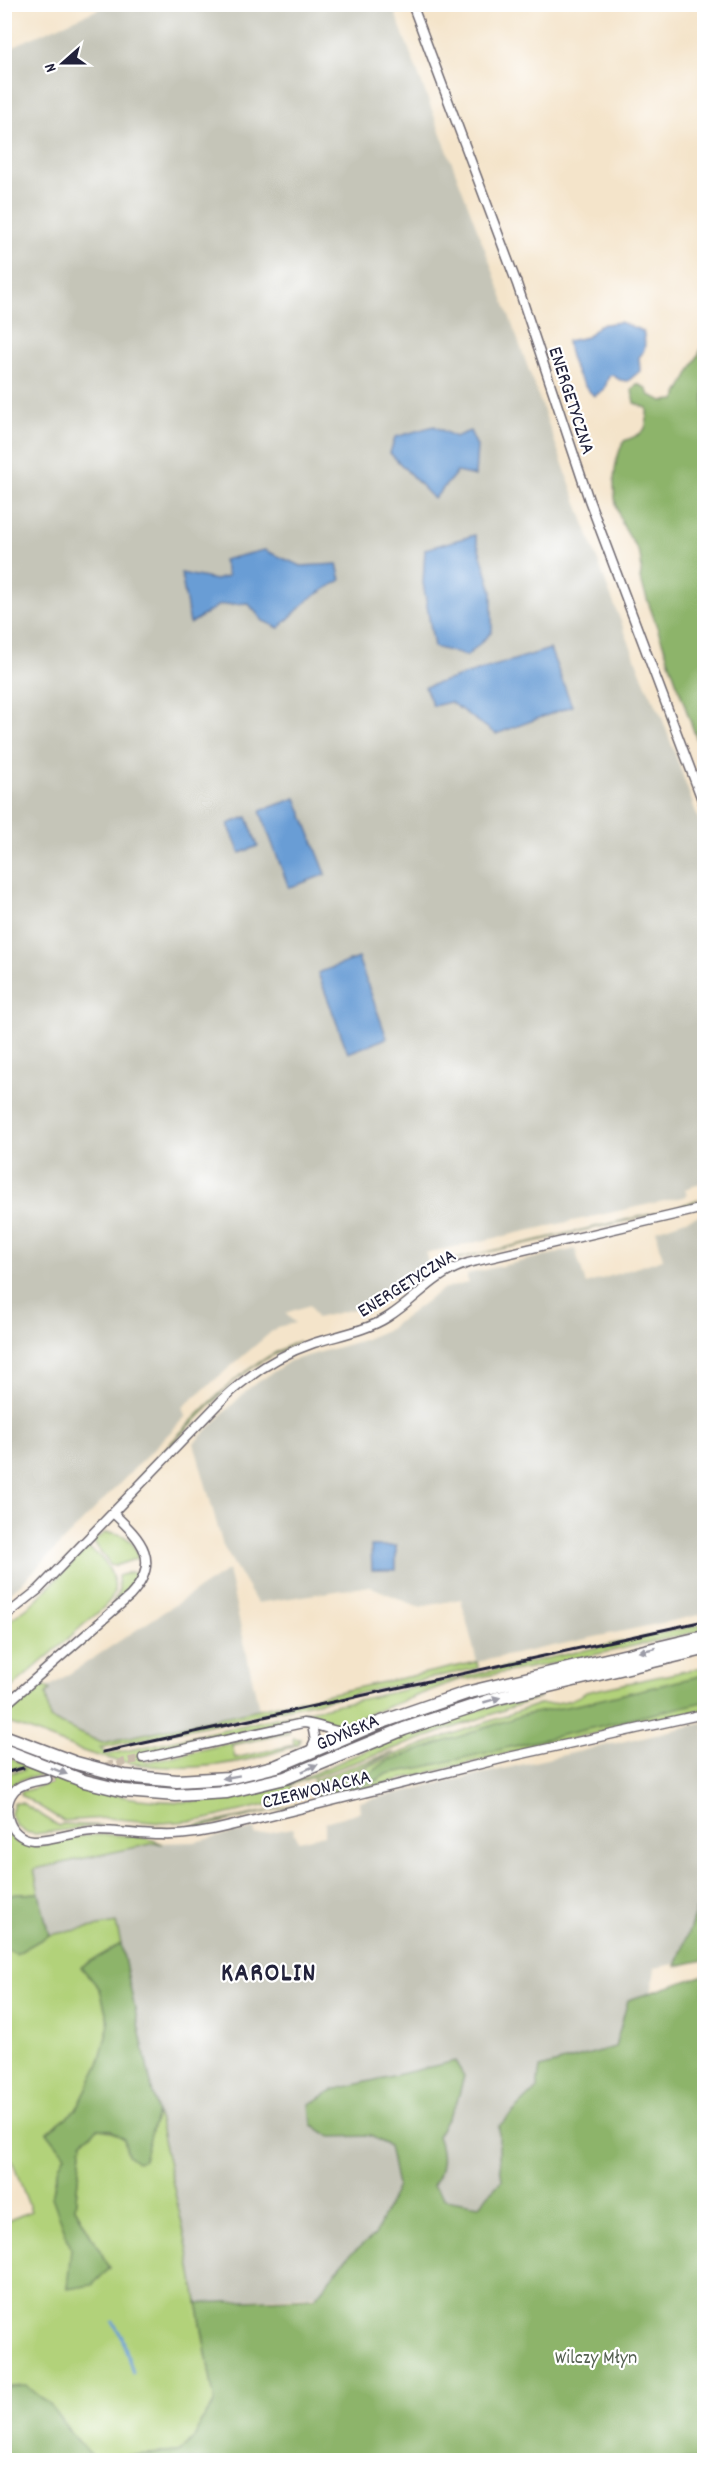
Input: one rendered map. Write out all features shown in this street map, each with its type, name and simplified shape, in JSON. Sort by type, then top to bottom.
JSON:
[{"type":"main road","name":"GDYŃSKA","points":[[4,1736],[100,1770],[160,1780],[203,1781],[228,1778],[261,1771],[410,1712],[484,1688],[705,1636]]},
{"type":"main road","name":"GDYŃSKA","points":[[4,1750],[84,1781],[125,1791],[185,1796],[227,1792],[285,1778],[388,1735],[474,1705],[519,1692],[703,1650]]},
{"type":"street","name":"ENERGETYCZNA","points":[[412,4],[518,284],[589,500],[705,805]]},
{"type":"street","name":"ENERGETYCZNA","points":[[4,1617],[38,1590],[235,1388],[252,1374],[284,1355],[373,1325],[389,1317],[434,1279],[468,1263],[705,1208]]},
{"type":"street","points":[[4,1706],[130,1596],[142,1580],[147,1562],[143,1547],[132,1531],[113,1513]]},
{"type":"street","name":"CZERWONACKA","points":[[47,1779],[20,1787],[8,1799],[5,1815],[8,1824],[14,1832],[24,1838],[37,1840],[71,1833],[105,1830],[151,1835],[188,1834],[230,1826],[513,1756],[705,1714]]},
{"type":"street","points":[[142,1758],[296,1724],[312,1725],[333,1732],[354,1733]]},
{"type":"street","name":"CZERWONACKA","points":[[307,1754],[315,1744],[312,1725]]},
{"type":"shaded area","points":[[108,5],[392,5],[489,260],[607,586],[645,683],[661,715],[704,835],[704,1182],[685,1189],[687,1196],[426,1253],[428,1264],[389,1297],[375,1304],[316,1318],[310,1305],[285,1313],[295,1323],[277,1327],[183,1407],[186,1416],[24,1581],[5,1597],[4,54],[20,43]]},
{"type":"shaded area","points":[[704,1214],[704,1614],[477,1662],[461,1599],[419,1607],[369,1586],[257,1603],[223,1546],[194,1443],[249,1388],[290,1361],[363,1340],[389,1329],[443,1289],[468,1283],[467,1274],[575,1249],[586,1284],[663,1259],[656,1230]]},
{"type":"shaded area","points":[[228,1570],[259,1709],[102,1743],[50,1719],[46,1689]]},
{"type":"shaded area","points":[[704,1723],[704,1910],[689,1961],[655,1968],[652,1989],[568,2255],[414,2289],[199,2303],[116,1923],[49,1935],[34,1869],[156,1843],[194,1842],[254,1829],[255,1835],[293,1828],[298,1841],[325,1835],[325,1822],[360,1812],[359,1802]]},
{"type":"green space","points":[[704,344],[704,760],[640,579],[640,555],[618,513],[614,481],[617,460],[624,441],[641,433],[647,422],[647,408],[634,403],[632,390],[637,384],[646,388],[649,395],[663,401],[675,400]]},
{"type":"green space","points":[[699,1199],[687,1207],[452,1260],[673,1209]]},
{"type":"green space","points":[[299,1341],[262,1361],[243,1374],[252,1367],[275,1353]]},
{"type":"green space","points":[[233,1382],[137,1479],[193,1420]]},
{"type":"green space","points":[[105,1533],[127,1538],[138,1558],[115,1566],[110,1565],[93,1541]]},
{"type":"green space","points":[[87,1548],[93,1551],[108,1568],[114,1583],[112,1597],[106,1605],[5,1693],[5,1624],[34,1602]]},
{"type":"green space","points":[[131,1572],[137,1573],[131,1586],[113,1603],[119,1590],[118,1576]]},
{"type":"green space","points":[[704,1624],[704,1630],[571,1660],[464,1680],[463,1678],[340,1725],[333,1724],[317,1715],[305,1714],[286,1719],[286,1722],[139,1755],[147,1762],[288,1730],[289,1733],[232,1745],[235,1758],[294,1745],[293,1738],[300,1739],[298,1744],[273,1753],[223,1764],[172,1767],[121,1761],[95,1755],[5,1722],[4,1714],[40,1684],[50,1690],[46,1693],[50,1719],[102,1743],[477,1662],[478,1668],[100,1748],[107,1755]]},
{"type":"green space","points":[[704,1667],[704,1709],[524,1749],[318,1800],[314,1787],[336,1781],[413,1748],[539,1704],[564,1702],[586,1692]]},
{"type":"green space","points":[[704,1675],[704,1702],[387,1774],[377,1780],[339,1793],[335,1790],[336,1786],[342,1782],[368,1775],[387,1761],[523,1715]]},
{"type":"green space","points":[[541,1697],[290,1785],[295,1798],[203,1820],[162,1823],[106,1818],[63,1821],[21,1795],[21,1792],[51,1783],[43,1775],[20,1780],[10,1786],[5,1785],[5,1774],[24,1770],[21,1767],[5,1771],[4,1757],[87,1787],[139,1799],[198,1801],[243,1796],[298,1780],[450,1718],[496,1705]]},
{"type":"green space","points":[[395,1752],[340,1777],[313,1784],[314,1780]]},
{"type":"green space","points":[[14,1803],[22,1803],[59,1826],[62,1824],[181,1829],[297,1805],[193,1829],[161,1830],[96,1826],[35,1834],[25,1832],[16,1825],[11,1814]]},
{"type":"green space","points":[[5,1832],[18,1843],[28,1846],[43,1845],[80,1836],[104,1835],[130,1836],[163,1844],[156,1843],[34,1869],[39,1893],[5,1895]]},
{"type":"green space","points":[[704,1889],[704,1960],[676,1966]]},
{"type":"green space","points":[[39,1893],[49,1935],[16,1954],[5,1948],[5,1895]]},
{"type":"green space","points":[[116,1923],[121,1944],[81,1967],[100,1989],[109,2024],[99,2064],[76,2110],[47,2132],[65,2155],[54,2183],[54,2193],[71,2247],[67,2288],[110,2268],[75,2208],[82,2141],[98,2129],[106,2130],[129,2143],[143,2160],[157,2112],[188,2251],[215,2403],[201,2422],[194,2438],[178,2452],[97,2460],[77,2441],[49,2404],[10,2387],[5,2391],[5,2222],[31,2211],[5,2142],[5,1948],[16,1954],[49,1935]]},
{"type":"green space","points":[[121,1944],[157,2112],[144,2160],[137,2162],[128,2155],[124,2139],[111,2130],[98,2129],[82,2141],[75,2208],[110,2268],[92,2285],[67,2289],[71,2248],[52,2197],[59,2166],[65,2155],[47,2132],[76,2110],[99,2064],[109,2024],[100,1989],[81,1967]]},
{"type":"green space","name":"Wilczy Młyn","points":[[704,1975],[704,2460],[115,2460],[121,2456],[178,2452],[194,2438],[201,2422],[215,2403],[197,2301],[199,2303],[315,2298],[349,2255],[375,2235],[397,2186],[389,2146],[371,2136],[331,2137],[312,2125],[310,2104],[333,2090],[455,2061],[464,2076],[457,2102],[437,2136],[441,2149],[441,2161],[439,2174],[433,2186],[445,2199],[479,2205],[502,2180],[499,2126],[537,2089],[540,2068],[615,2047],[628,2000]]},
{"type":"green space","points":[[27,2386],[49,2404],[77,2441],[97,2460],[5,2460],[5,2391],[10,2387]]},
{"type":"water","points":[[620,322],[643,331],[645,345],[639,357],[640,371],[628,381],[609,376],[604,390],[594,396],[576,371],[567,341],[587,337],[599,325]]},
{"type":"water","points":[[434,426],[455,437],[470,431],[477,446],[475,476],[457,472],[434,499],[390,453],[395,437]]},
{"type":"water","points":[[475,535],[492,591],[492,632],[467,656],[434,647],[423,583],[425,549]]},
{"type":"water","points":[[264,550],[301,566],[337,564],[341,580],[309,599],[279,628],[263,621],[248,603],[219,605],[190,624],[181,573],[216,580],[228,576],[223,560]]},
{"type":"water","points":[[550,649],[572,706],[496,734],[450,702],[433,706],[425,687]]},
{"type":"water","points":[[296,798],[326,874],[289,888],[260,811]]},
{"type":"water","points":[[247,817],[258,846],[240,853],[228,824]]},
{"type":"water","points":[[358,958],[387,1038],[348,1053],[318,973]]},
{"type":"water","points":[[371,1546],[396,1546],[396,1570],[372,1570]]},
{"type":"waterway","points":[[113,2322],[122,2337],[133,2373]]},
{"type":"tunnel","points":[[47,1779],[143,1758]]},
{"type":"railway","points":[[103,1752],[704,1621]]},
{"type":"railway","points":[[4,1773],[23,1768]]},
{"type":"district","name":"KAROLIN","points":[[269,1971]]}]
